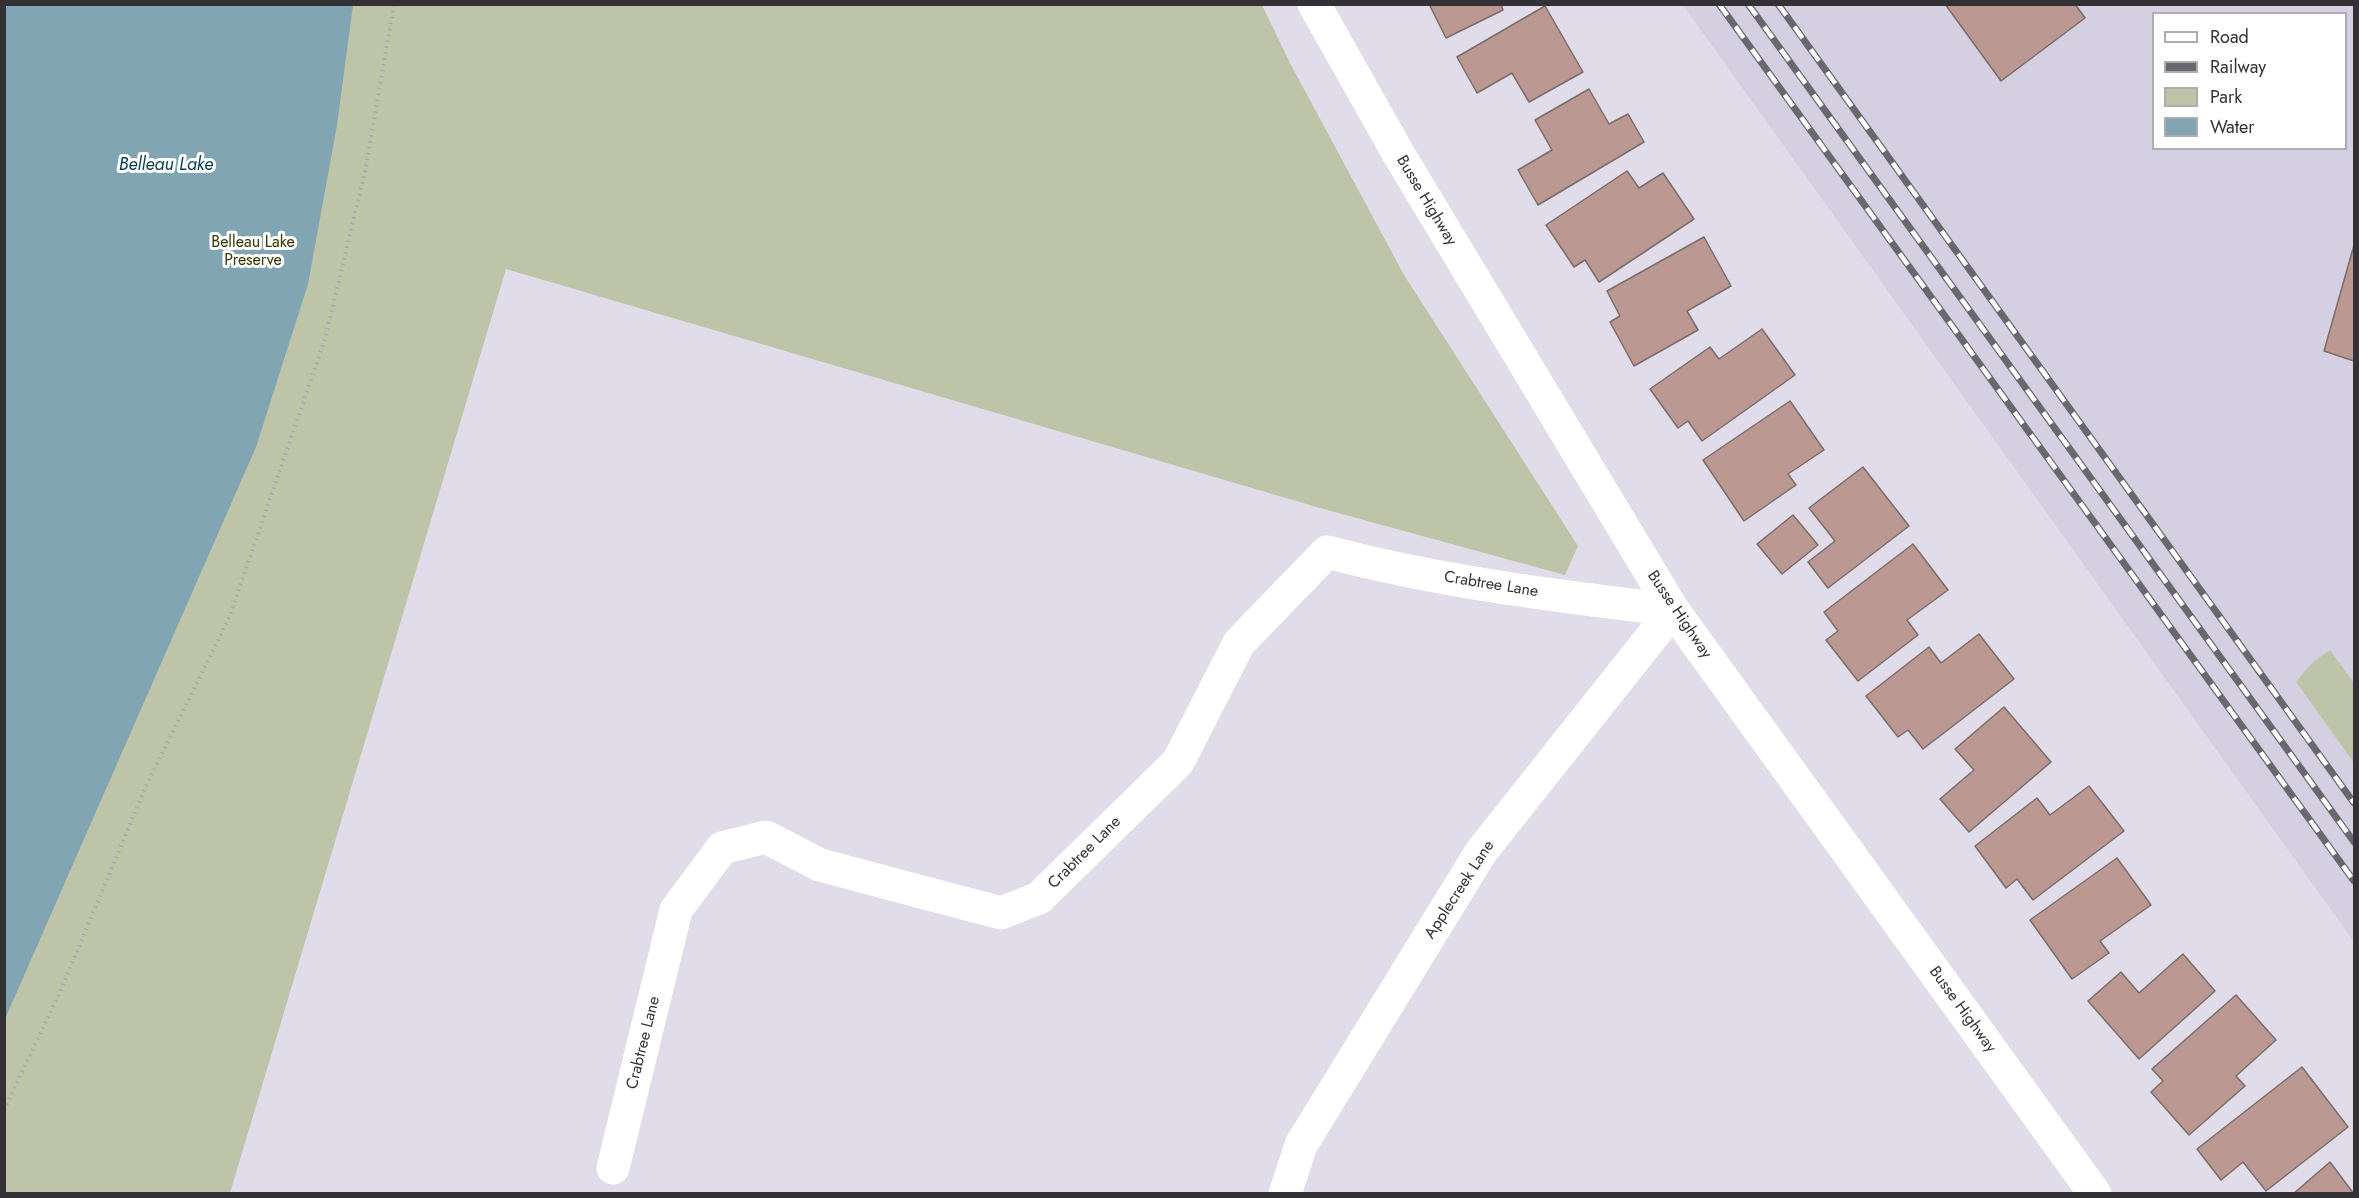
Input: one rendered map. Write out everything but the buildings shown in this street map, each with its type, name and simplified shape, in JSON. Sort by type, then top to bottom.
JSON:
[{"type":"street","name":"Busse Highway","points":[[1314,4],[1398,153],[1673,610],[2095,1194]]},
{"type":"street","name":"Crabtree Lane","points":[[612,1168],[676,910],[722,848],[766,837],[820,865],[1001,913],[1039,898],[1178,762],[1239,643],[1327,552],[1388,568],[1509,590],[1673,610]]},
{"type":"street","name":"Applecreek Lane","points":[[1285,1194],[1301,1145],[1481,852],[1673,610]]},
{"type":"path","points":[[4,1110],[60,992],[146,786],[229,618],[324,339],[365,172],[394,4]]},
{"type":"shaded area","points":[[1683,5],[2354,5],[2354,683],[2330,650],[2296,682],[2354,763],[2354,942]]},
{"type":"green space","name":"Belleau Lake Preserve","points":[[5,5],[1262,5],[1291,65],[1404,275],[1578,546],[1565,575],[1320,508],[506,269],[230,1193],[5,1194]]},
{"type":"green space","points":[[2330,650],[2354,683],[2354,763],[2296,682],[2312,663]]},
{"type":"water","name":"Belleau Lake","points":[[5,4],[353,5],[337,125],[308,284],[256,447],[5,1019]]},
{"type":"railway","points":[[1719,4],[2354,881]]},
{"type":"railway","points":[[1748,4],[2354,842]]},
{"type":"railway","points":[[1778,4],[2354,803]]}]
